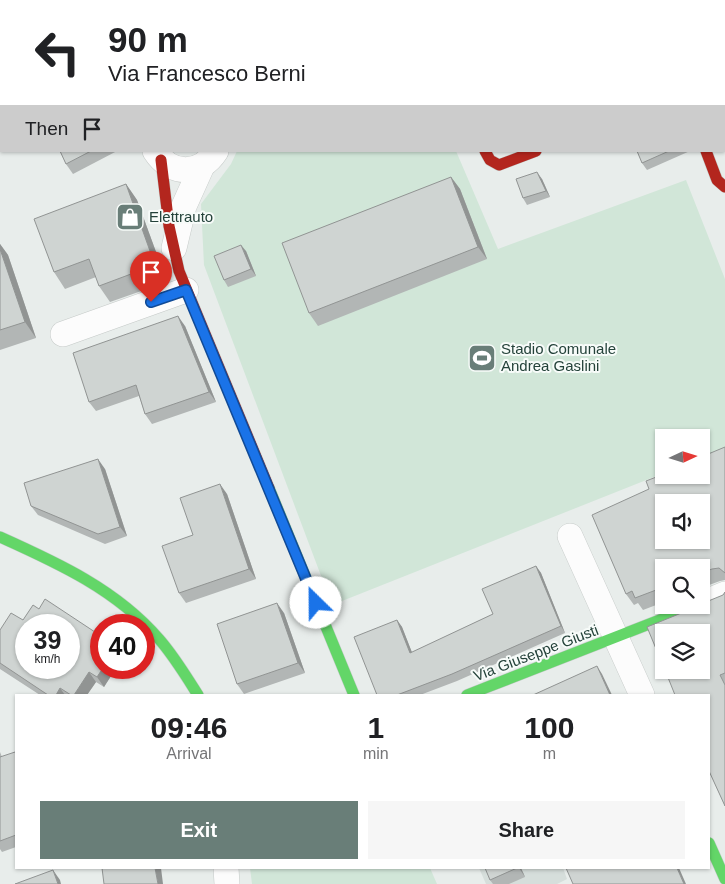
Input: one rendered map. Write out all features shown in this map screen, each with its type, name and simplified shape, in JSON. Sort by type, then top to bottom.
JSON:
[{"type":"street","points":[[486,152],[493,163],[499,165],[533,152]]},
{"type":"street","points":[[706,152],[717,180],[725,187]]},
{"type":"street","points":[[158,156],[181,170],[209,159]]},
{"type":"street","points":[[158,156],[174,253],[186,290],[354,694]]},
{"type":"street","points":[[174,253],[184,206],[209,159]]},
{"type":"street","points":[[63,334],[186,290]]},
{"type":"street","points":[[570,536],[642,694]]},
{"type":"street","points":[[0,537],[82,575],[119,600],[156,636],[176,660],[197,694]]},
{"type":"street","points":[[710,600],[725,594]]},
{"type":"street","name":"Via Giuseppe Giusti","points":[[471,694],[675,614]]},
{"type":"street","points":[[710,845],[725,879]]},
{"type":"street","points":[[226,869],[227,884]]},
{"type":"shaded area","points":[[479,869],[563,869],[567,879],[557,884],[486,884]]},
{"type":"green space","name":"Stadio Comunale Andrea Gaslini","points":[[237,152],[456,152],[498,249],[686,180],[725,279],[725,449],[710,455],[710,429],[655,429],[655,477],[332,605],[204,265],[201,204],[231,164]]},
{"type":"green space","points":[[250,869],[430,869],[437,884],[252,884]]},
{"type":"building","points":[[60,152],[89,152],[66,164]]},
{"type":"building","points":[[637,152],[667,152],[642,163]]},
{"type":"building","points":[[537,172],[546,191],[523,198],[516,179]]},
{"type":"building","points":[[451,177],[478,247],[309,313],[282,243]]},
{"type":"building","points":[[126,184],[155,265],[99,286],[89,259],[54,272],[34,219]]},
{"type":"building","points":[[241,245],[251,269],[224,280],[214,256]]},
{"type":"building","points":[[0,249],[25,322],[0,330]]},
{"type":"building","points":[[178,316],[209,392],[145,414],[136,385],[89,402],[73,353]]},
{"type":"building","points":[[725,447],[725,573],[719,568],[710,570],[710,559],[655,559],[655,590],[635,598],[632,591],[626,594],[592,515],[649,489],[646,481],[655,478],[655,484],[710,484],[710,453]]},
{"type":"building","points":[[98,459],[120,527],[98,534],[31,506],[24,483]]},
{"type":"building","points":[[220,484],[249,569],[179,593],[162,546],[193,535],[180,498]]},
{"type":"building","points":[[536,566],[561,626],[452,674],[400,694],[377,694],[354,637],[397,620],[410,653],[493,614],[482,589]]},
{"type":"building","points":[[725,592],[725,673],[720,675],[725,685],[725,806],[710,773],[710,694],[675,694],[669,679],[710,679],[710,624],[655,624],[655,646],[647,627],[679,614],[710,614],[710,600],[723,595]]},
{"type":"building","points":[[45,599],[68,614],[27,614],[33,605],[39,609]]},
{"type":"building","points":[[277,603],[298,663],[237,684],[217,624]]},
{"type":"building","points":[[11,613],[15,615],[15,673],[0,663],[0,630]]},
{"type":"building","points":[[80,622],[90,629],[90,673],[75,694],[69,694],[60,688],[57,694],[46,694],[24,679],[80,679]]},
{"type":"building","points":[[597,666],[610,694],[535,694]]},
{"type":"building","points":[[15,752],[15,835],[0,841],[0,757]]},
{"type":"building","points":[[102,869],[155,869],[158,884],[104,884]]},
{"type":"building","points":[[485,869],[515,869],[490,880]]},
{"type":"building","points":[[566,869],[677,869],[684,884],[573,884]]},
{"type":"building","points":[[53,870],[58,884],[15,884]]},
{"type":"traffic: fast","points":[[269,488],[354,694]]},
{"type":"traffic: fast","points":[[0,537],[85,579],[125,606],[164,646],[180,666],[197,694]]},
{"type":"traffic: fast","points":[[470,694],[675,614]]},
{"type":"traffic: fast","points":[[710,845],[725,879]]},
{"type":"traffic: jam","points":[[486,152],[490,160],[499,165],[533,152]]},
{"type":"traffic: jam","points":[[706,152],[717,180],[725,187]]},
{"type":"traffic: jam","points":[[161,160],[169,226],[179,271],[269,488]]},
{"type":"place","name":"Elettrauto","points":[[130,217]]},
{"type":"place","name":"Stadio Comunale Andrea Gaslini","points":[[482,358]]},
{"type":"route","points":[[151,302],[186,290],[316,603]]}]
